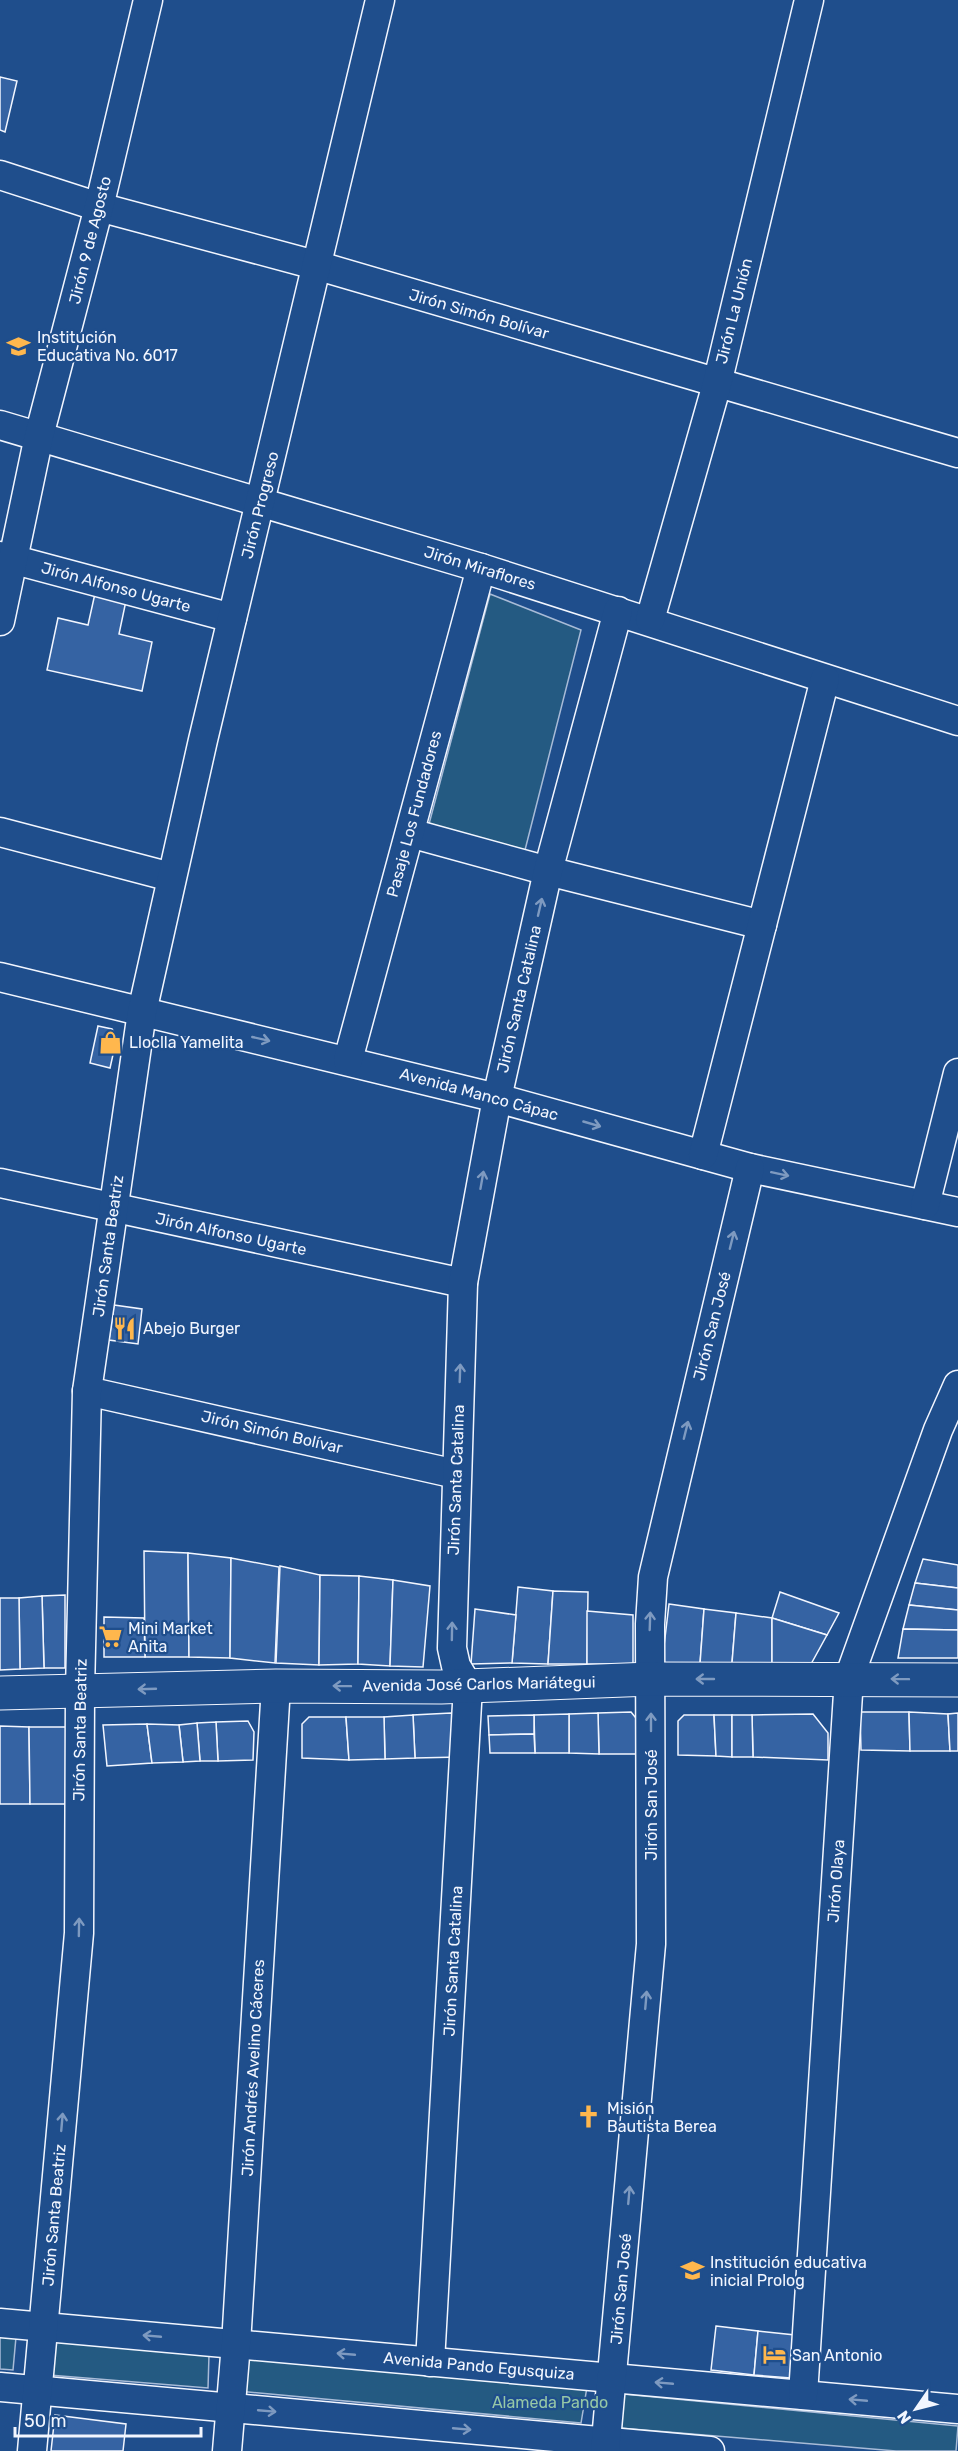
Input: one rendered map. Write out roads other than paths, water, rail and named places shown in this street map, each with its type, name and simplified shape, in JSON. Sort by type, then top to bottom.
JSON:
[{"type":"main road","name":"Avenida José Carlos Mariátegui","points":[[0,1693],[276,1686],[468,1686],[651,1679],[958,1680]]},
{"type":"street","name":"Jirón 9 de Agosto","points":[[0,621],[6,558],[99,207],[148,0]]},
{"type":"street","name":"Jirón Progreso","points":[[142,1012],[232,618],[319,266],[380,0]]},
{"type":"street","name":"Jirón La Unión","points":[[650,620],[717,384],[809,0]]},
{"type":"street","name":"Jirón Simón Bolívar","points":[[0,176],[99,207],[319,266],[958,453]]},
{"type":"street","name":"Jirón Miraflores","points":[[0,425],[650,620],[958,721]]},
{"type":"street","name":"Jirón Alfonso Ugarte","points":[[6,558],[232,618]]},
{"type":"street","name":"Pasaje Los Fundadores","points":[[348,1060],[481,568]]},
{"type":"street","name":"Jirón Santa Catalina","points":[[430,2362],[468,1686],[456,1666],[452,1648],[463,1283],[497,1098],[548,871],[618,611]]},
{"type":"street","points":[[703,1155],[825,679]]},
{"type":"street","points":[[0,832],[171,878]]},
{"type":"street","points":[[410,833],[548,871],[762,925]]},
{"type":"street","name":"Avenida Manco Cápac","points":[[0,977],[348,1060],[497,1098],[750,1168],[958,1212]]},
{"type":"street","name":"Jirón Santa Beatriz","points":[[32,2451],[79,1933],[80,1691],[87,1391],[142,1012]]},
{"type":"street","points":[[925,1205],[958,1073]]},
{"type":"street","name":"Jirón San José","points":[[605,2446],[613,2379],[651,1944],[653,1577],[750,1168]]},
{"type":"street","name":"Jirón Alfonso Ugarte","points":[[0,1183],[463,1283]]},
{"type":"street","name":"Jirón Olaya","points":[[803,2395],[849,1678],[948,1433],[958,1385]]},
{"type":"street","name":"Jirón Simón Bolívar","points":[[87,1391],[456,1474]]},
{"type":"street","name":"Jirón Andrés Avelino Cáceres","points":[[227,2451],[236,2344],[276,1686]]},
{"type":"street","name":"Avenida Pando Egusquiza","points":[[0,2323],[958,2409]]},
{"type":"street","points":[[0,2388],[230,2408],[605,2446],[710,2451]]},
{"type":"place","name":"Institución Educativa No. 6017","points":[[19,346]]},
{"type":"place","name":"Lloclla Yamelita","points":[[111,1042]]},
{"type":"place","name":"Abejo Burger","points":[[125,1328]]},
{"type":"place","name":"Mini Market Anita","points":[[110,1637]]},
{"type":"place","name":"Misión Bautista Berea","points":[[589,2117]]},
{"type":"place","name":"Institución educativa inicial Prolog","points":[[692,2271]]},
{"type":"place","name":"San Antonio","points":[[774,2355]]},
{"type":"park label","name":"Alameda Pando","points":[[550,2402]]}]
